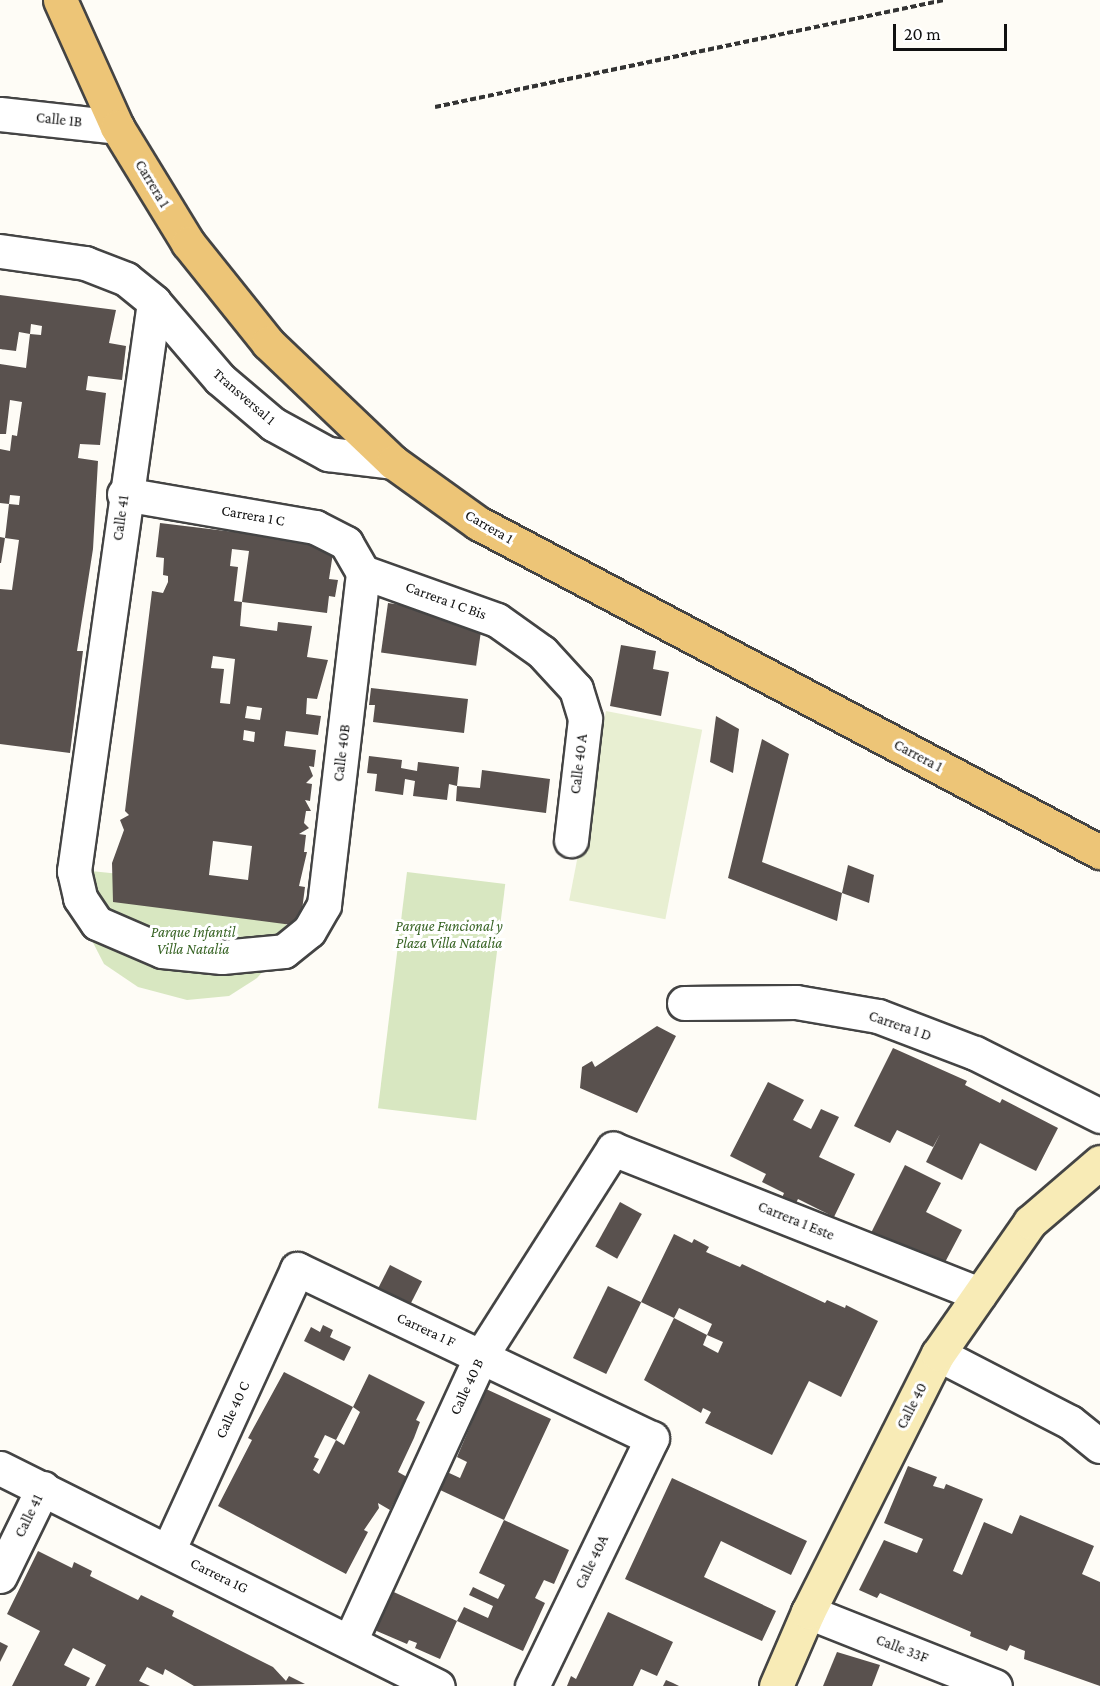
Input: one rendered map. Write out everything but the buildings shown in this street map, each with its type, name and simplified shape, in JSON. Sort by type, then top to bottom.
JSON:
[{"type":"main road","name":"Carrera 1","points":[[60,0],[117,126],[188,243],[268,344],[393,462],[478,523],[1100,852]]},
{"type":"street","name":"Calle 1B","points":[[0,114],[117,126]]},
{"type":"street","points":[[0,251],[85,263],[126,279],[154,302]]},
{"type":"street","name":"Transversal 1","points":[[154,302],[220,379],[273,424],[328,454],[393,462]]},
{"type":"street","name":"Calle 41","points":[[154,302],[124,494],[74,871],[80,898],[97,922],[162,951],[222,957],[284,951],[309,931]]},
{"type":"street","name":"Carrera 1 C","points":[[124,494],[315,527],[346,543],[363,572]]},
{"type":"street","name":"Carrera 1 C Bis","points":[[363,572],[496,620],[542,652],[576,689]]},
{"type":"street","name":"Calle 40B","points":[[309,931],[324,905],[363,572]]},
{"type":"street","name":"Calle 40 A","points":[[571,840],[585,719],[576,689]]},
{"type":"street","name":"Carrera 1 D","points":[[684,1003],[796,1002],[878,1016],[975,1053],[1100,1116]]},
{"type":"street","name":"Carrera 1 Este","points":[[613,1149],[979,1294]]},
{"type":"street","name":"Calle 40 B","points":[[350,1641],[481,1356],[613,1149]]},
{"type":"street","name":"Calle 40","points":[[776,1686],[808,1612],[938,1354],[1030,1222],[1100,1162]]},
{"type":"street","name":"Carrera 1 F","points":[[297,1269],[652,1438]]},
{"type":"street","name":"Calle 40 C","points":[[168,1551],[297,1269]]},
{"type":"street","points":[[938,1354],[1070,1422],[1100,1446]]},
{"type":"street","name":"Calle 40A","points":[[532,1686],[652,1438]]},
{"type":"street","name":"Carrera 1G","points":[[0,1468],[438,1686]]},
{"type":"street","name":"Calle 41","points":[[0,1576],[43,1488]]},
{"type":"street","name":"Calle 33F","points":[[808,1612],[995,1686]]},
{"type":"path","points":[[435,107],[944,0]]},
{"type":"green space","points":[[606,711],[702,730],[665,919],[569,900]]},
{"type":"green space","name":"Parque Infantil Villa Natalia","points":[[91,871],[291,892],[282,950],[257,978],[229,996],[187,1000],[138,987],[104,964],[85,927]]},
{"type":"green space","name":"Parque Funcional y Plaza Villa Natalia","points":[[407,872],[505,884],[476,1120],[378,1108]]}]
